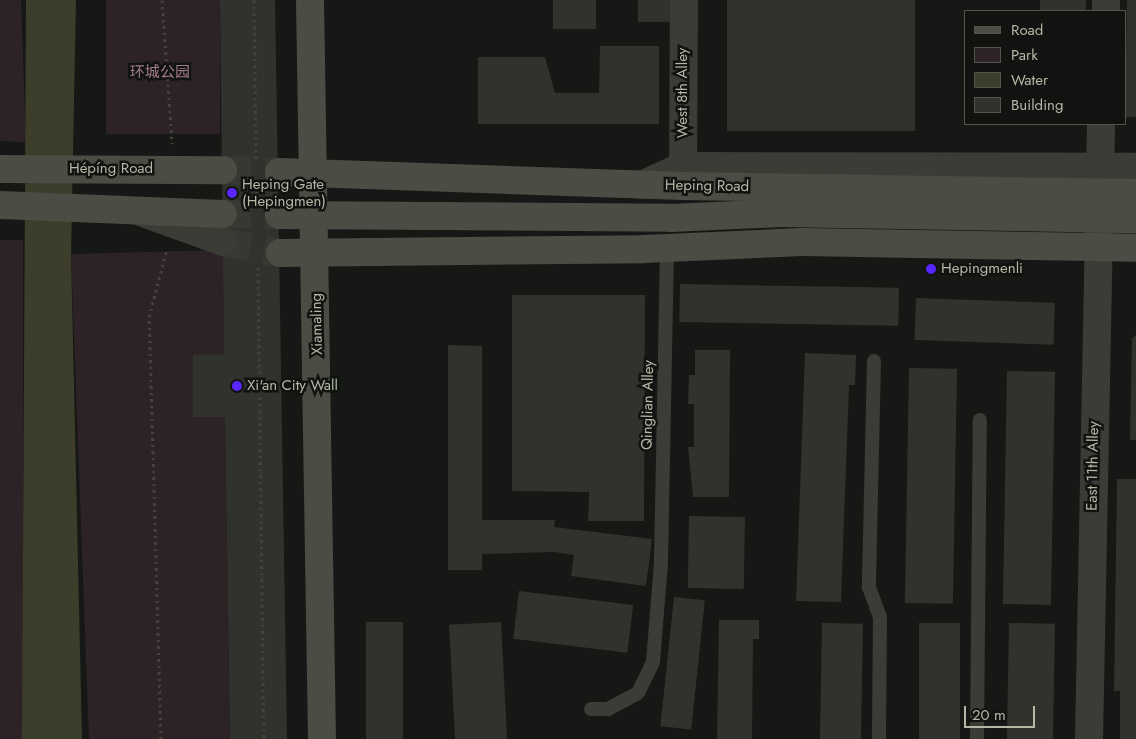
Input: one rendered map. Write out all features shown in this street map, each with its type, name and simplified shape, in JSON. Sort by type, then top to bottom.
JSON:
[{"type":"main road","name":"Xiamaling","points":[[310,0],[316,252],[322,739]]},
{"type":"main road","name":"Hépíng Road","points":[[0,169],[223,170]]},
{"type":"main road","name":"Heping Road","points":[[264,174],[314,173],[642,185],[683,176],[1136,193]]},
{"type":"main road","name":"Heping Road","points":[[268,212],[315,215],[671,218],[782,213],[1098,192],[1136,219]]},
{"type":"main road","points":[[0,205],[125,207],[223,214]]},
{"type":"main road","points":[[269,256],[316,252],[667,248],[802,242],[1136,248]]},
{"type":"street","name":"West 8th Alley","points":[[683,176],[684,0]]},
{"type":"street","name":"East 11th Alley","points":[[1089,739],[1098,192],[1101,125]]},
{"type":"street","points":[[1098,192],[1136,167]]},
{"type":"street","points":[[125,207],[223,242]]},
{"type":"lane","name":"Qinglian Alley","points":[[590,709],[624,703],[648,678],[661,562],[667,248]]},
{"type":"lane","points":[[874,361],[869,587],[880,617],[879,739]]},
{"type":"lane","points":[[977,739],[980,420]]},
{"type":"path","points":[[162,0],[174,169]]},
{"type":"path","points":[[254,0],[268,212]]},
{"type":"path","points":[[161,739],[149,317],[174,224]]},
{"type":"path","points":[[264,739],[269,256]]},
{"type":"green space","points":[[0,0],[21,0],[26,142],[0,141]]},
{"type":"green space","name":"环城公园","points":[[106,0],[220,0],[220,134],[106,134]]},
{"type":"green space","points":[[0,240],[23,240],[23,739],[0,739]]},
{"type":"green space","points":[[223,250],[224,354],[193,356],[193,417],[225,417],[230,739],[89,739],[71,254]]},
{"type":"water","points":[[26,0],[76,0],[71,254],[82,739],[22,739]]},
{"type":"building","name":"Xi'an City Wall","points":[[220,0],[275,0],[287,739],[230,739],[225,417],[193,417],[193,355],[224,354]]},
{"type":"building","points":[[553,0],[596,0],[596,29],[553,29]]},
{"type":"building","points":[[638,0],[681,0],[681,22],[638,22]]},
{"type":"building","points":[[727,0],[915,0],[915,131],[727,131]]},
{"type":"building","points":[[1040,0],[1086,0],[1086,10],[1040,10]]},
{"type":"building","points":[[1127,0],[1136,0],[1136,117],[1126,117]]},
{"type":"building","points":[[600,46],[659,46],[659,124],[478,124],[478,57],[545,57],[555,93],[599,93]]},
{"type":"building","points":[[680,284],[899,288],[898,326],[679,322]]},
{"type":"building","points":[[512,295],[645,295],[644,521],[588,521],[589,492],[512,491]]},
{"type":"building","points":[[916,298],[1055,303],[1053,345],[915,340]]},
{"type":"building","points":[[1136,335],[1136,440],[1130,440],[1132,338]]},
{"type":"building","points":[[448,345],[482,346],[482,520],[555,520],[554,527],[652,539],[646,586],[571,576],[574,555],[554,552],[482,554],[482,570],[448,570]]},
{"type":"building","points":[[695,350],[730,350],[729,497],[693,497],[688,447],[694,447],[694,404],[688,404],[689,375],[695,375]]},
{"type":"building","points":[[805,353],[856,355],[855,385],[849,385],[841,602],[796,601]]},
{"type":"building","points":[[909,368],[957,369],[953,604],[905,603]]},
{"type":"building","points":[[1007,371],[1055,372],[1051,605],[1003,604]]},
{"type":"building","points":[[1117,479],[1136,479],[1136,739],[1120,739],[1120,691],[1114,691]]},
{"type":"building","points":[[689,516],[745,517],[744,589],[688,588]]},
{"type":"building","points":[[519,591],[633,605],[627,653],[513,639]]},
{"type":"building","points":[[674,597],[705,600],[691,730],[660,726]]},
{"type":"building","points":[[719,620],[759,620],[759,639],[753,639],[752,739],[717,739]]},
{"type":"building","points":[[366,622],[403,622],[403,739],[366,739]]},
{"type":"building","points":[[501,622],[507,739],[455,739],[449,625]]},
{"type":"building","points":[[822,623],[863,624],[861,739],[820,739]]},
{"type":"building","points":[[919,623],[960,623],[960,739],[919,739]]},
{"type":"building","points":[[1009,623],[1055,624],[1053,739],[1007,739]]},
{"type":"tunnel","points":[[223,170],[279,172]]},
{"type":"tunnel","points":[[223,214],[279,215]]},
{"type":"tunnel","points":[[223,242],[280,253]]},
{"type":"place","name":"Heping Gate (Hepingmen)","points":[[232,193]]},
{"type":"place","name":"Hepingmenli","points":[[931,269]]},
{"type":"place","name":"Xi'an City Wall","points":[[237,386]]}]
